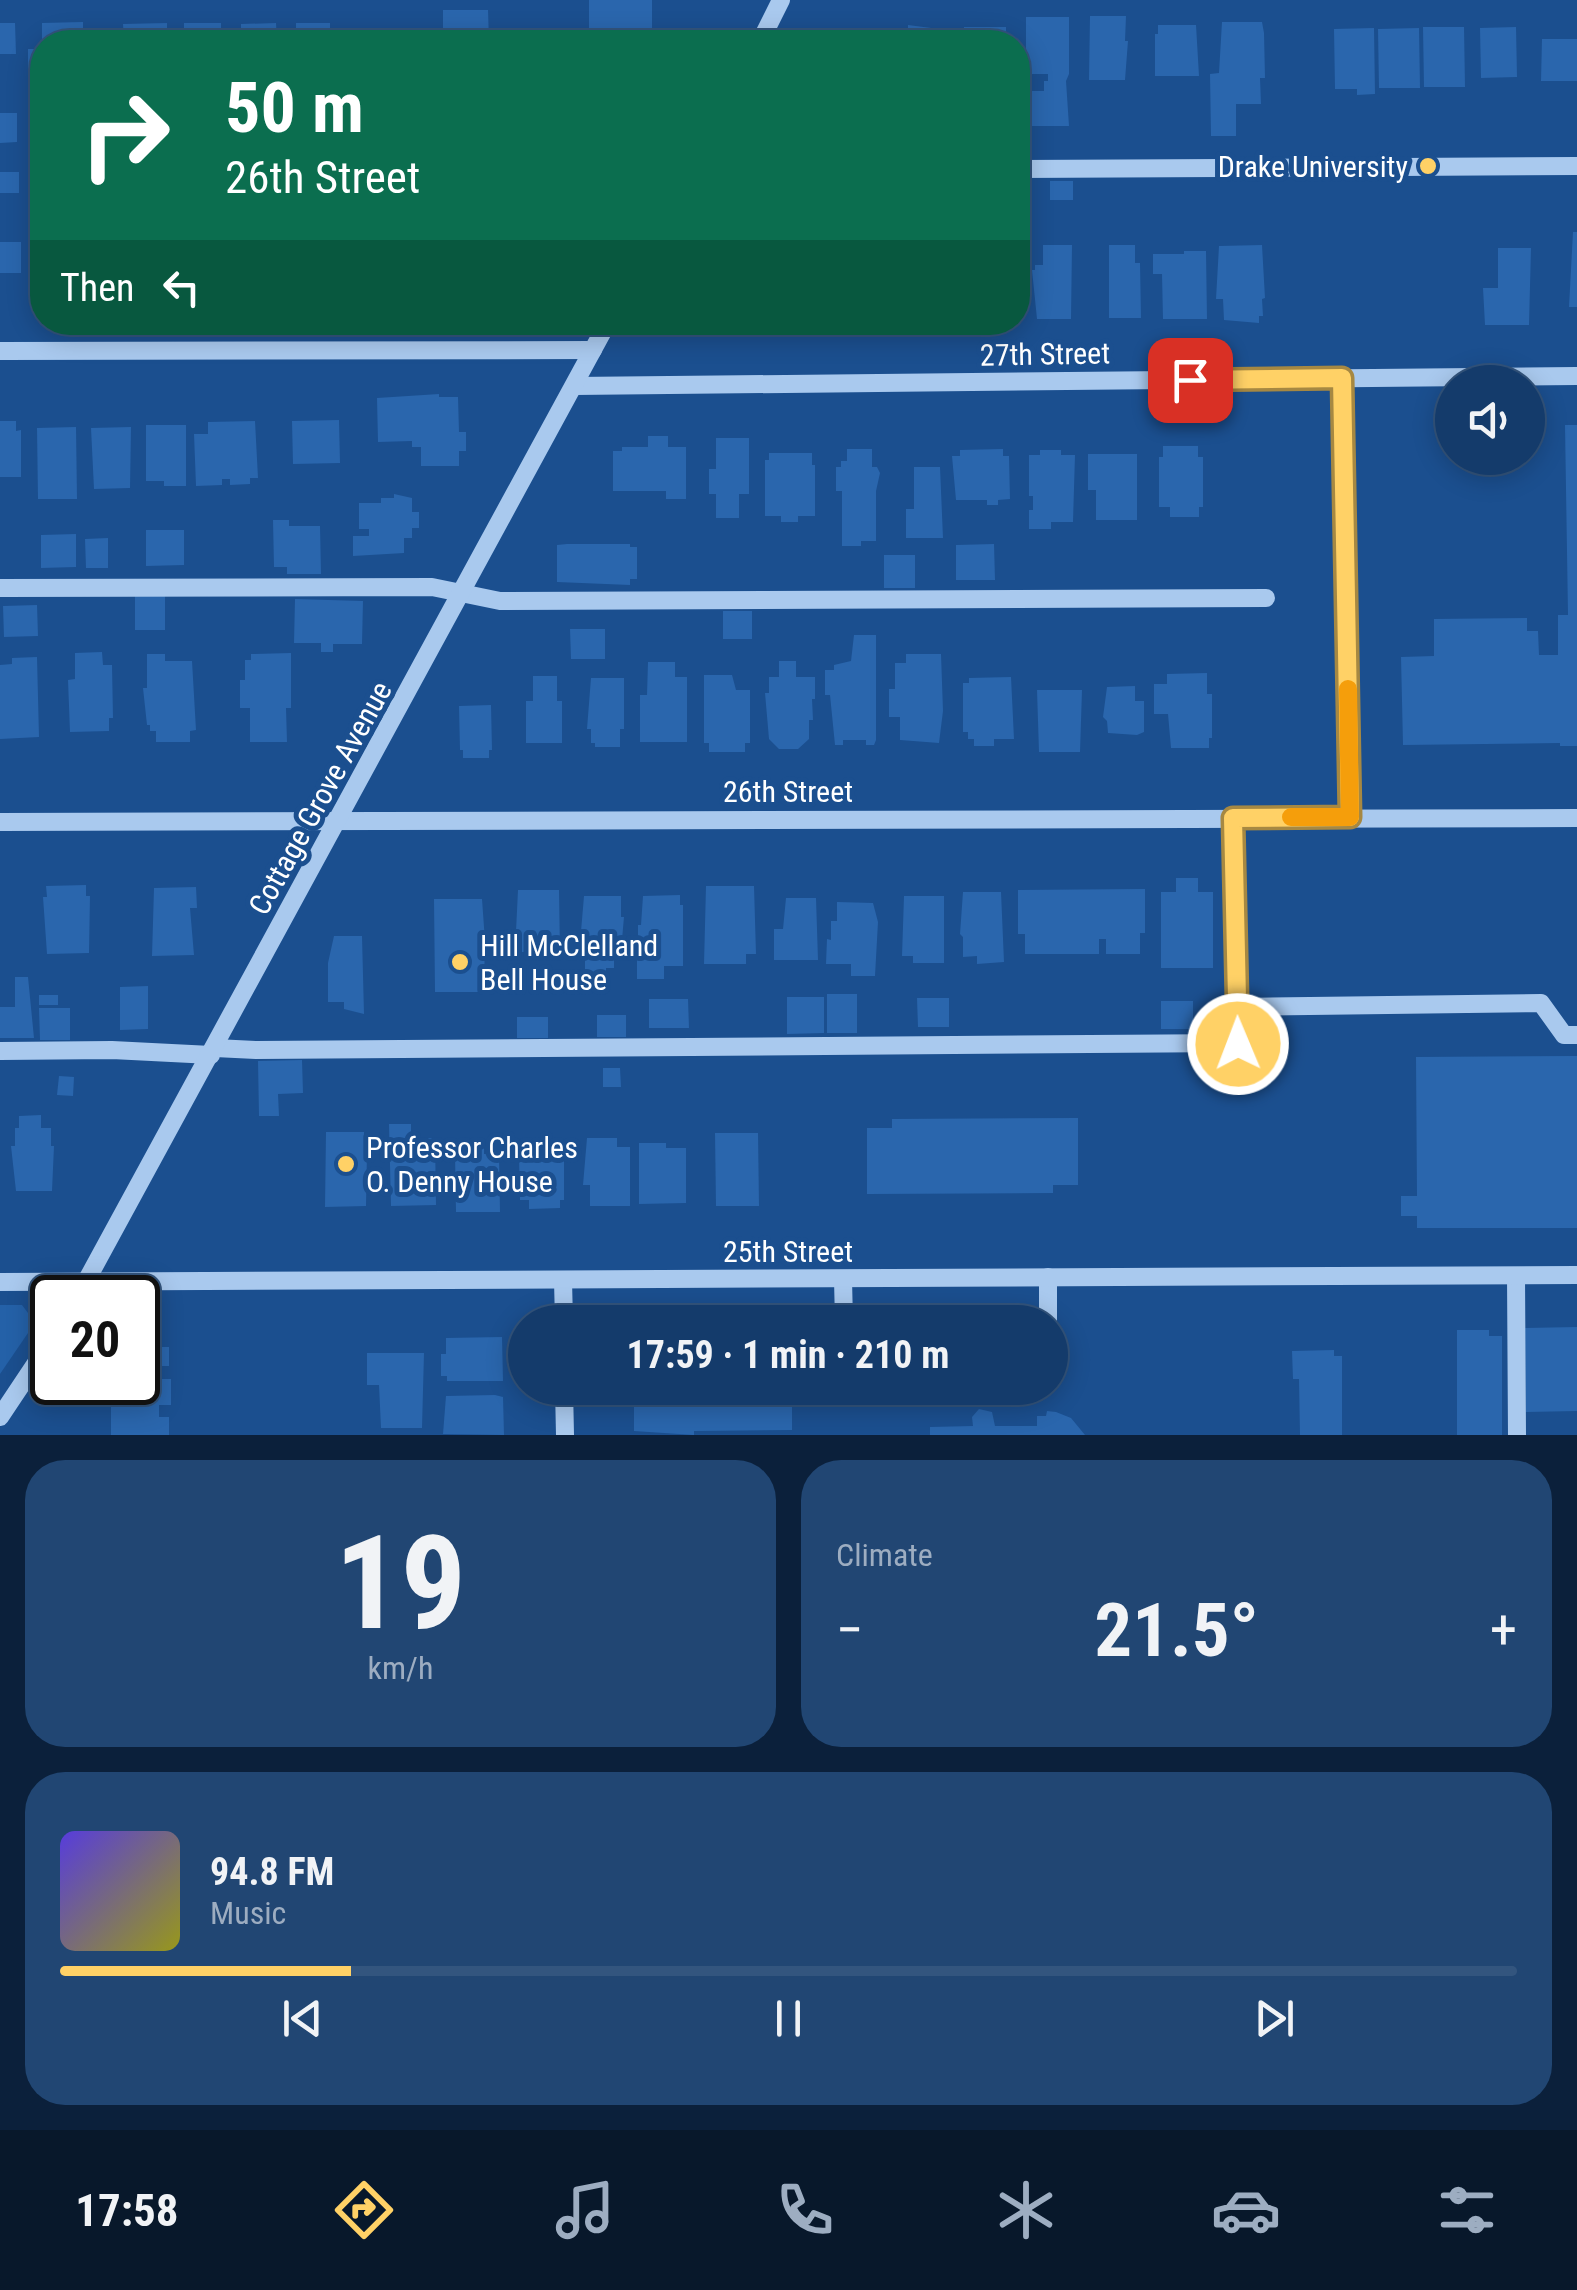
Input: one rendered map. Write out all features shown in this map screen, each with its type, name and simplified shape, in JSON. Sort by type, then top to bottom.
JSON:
[{"type":"street","points":[[766,30],[781,0]]},
{"type":"street","points":[[1030,169],[1577,166]]},
{"type":"street","name":"Cottage Grove Avenue","points":[[90,1275],[601,335]]},
{"type":"street","points":[[0,351],[593,350]]},
{"type":"street","name":"27th Street","points":[[574,386],[1577,376]]},
{"type":"street","points":[[1342,378],[1350,817]]},
{"type":"street","points":[[0,588],[432,587],[500,601],[1266,598]]},
{"type":"street","points":[[0,1051],[1238,1044],[1233,818]]},
{"type":"street","name":"26th Street","points":[[0,822],[1577,818]]},
{"type":"street","points":[[1237,1006],[1541,1003],[1564,1035],[1577,1035]]},
{"type":"street","name":"25th Street","points":[[160,1288],[564,1280],[1577,1275]]},
{"type":"street","points":[[1516,1276],[1517,1435]]},
{"type":"street","points":[[843,1278],[844,1305]]},
{"type":"street","points":[[1048,1278],[1048,1305]]},
{"type":"street","points":[[564,1280],[564,1305]]},
{"type":"street","name":"25th Street","points":[[0,1282],[30,1285]]},
{"type":"street","points":[[0,1417],[30,1372]]},
{"type":"street","points":[[564,1405],[564,1435]]},
{"type":"shaded area","points":[[0,1305],[22,1305],[30,1316],[28,1333],[0,1374]]},
{"type":"building","points":[[589,0],[652,0],[652,30],[589,30]]},
{"type":"building","points":[[443,10],[488,10],[489,30],[443,30]]},
{"type":"building","points":[[1090,16],[1126,16],[1125,80],[1089,80]]},
{"type":"building","points":[[1026,17],[1069,17],[1069,126],[1030,126],[1030,91],[1044,91],[1048,74],[1030,74],[1030,30],[1026,30]]},
{"type":"building","points":[[83,22],[83,30],[42,30],[42,23]]},
{"type":"building","points":[[1222,22],[1262,22],[1264,33],[1261,104],[1236,104],[1236,136],[1211,136],[1210,74],[1219,73]]},
{"type":"building","points":[[0,23],[15,23],[16,54],[0,54]]},
{"type":"building","points":[[167,23],[167,30],[123,30],[123,24]]},
{"type":"building","points":[[184,23],[221,23],[221,30],[184,30]]},
{"type":"building","points":[[276,23],[276,30],[241,30],[241,24]]},
{"type":"building","points":[[296,23],[330,23],[330,30],[296,30]]},
{"type":"building","points":[[908,25],[939,30],[889,30],[908,29]]},
{"type":"building","points":[[1158,25],[1196,25],[1199,76],[1155,76]]},
{"type":"building","points":[[964,27],[1006,27],[1006,30]]},
{"type":"building","points":[[1423,27],[1464,27],[1465,87],[1424,87]]},
{"type":"building","points":[[1516,27],[1517,77],[1481,78],[1480,28]]},
{"type":"building","points":[[1374,28],[1375,94],[1357,95],[1357,89],[1335,89],[1334,29]]},
{"type":"building","points":[[1419,28],[1420,88],[1379,88],[1378,29]]},
{"type":"building","points":[[1542,39],[1577,39],[1577,81],[1541,81]]},
{"type":"building","points":[[0,113],[17,113],[17,142],[0,143]]},
{"type":"building","points":[[0,172],[19,172],[19,193],[0,193]]},
{"type":"building","points":[[1050,181],[1073,181],[1073,200],[1050,200]]},
{"type":"building","points":[[1573,232],[1577,232],[1577,307],[1569,307]]},
{"type":"building","points":[[0,242],[21,242],[21,273],[0,273]]},
{"type":"building","points":[[1043,245],[1072,245],[1071,319],[1037,319],[1032,270],[1035,265],[1043,265]]},
{"type":"building","points":[[1109,245],[1135,245],[1135,263],[1140,263],[1141,318],[1109,318]]},
{"type":"building","points":[[1262,245],[1263,316],[1259,316],[1259,323],[1224,320],[1223,299],[1216,299],[1219,246]]},
{"type":"building","points":[[1498,248],[1531,248],[1529,325],[1485,325],[1483,288],[1498,288]]},
{"type":"building","points":[[1206,251],[1207,319],[1163,319],[1162,274],[1153,274],[1153,254]]},
{"type":"building","points":[[439,394],[458,397],[459,432],[466,432],[466,451],[459,451],[459,466],[421,466],[421,447],[412,447],[412,441],[378,442],[377,398]]},
{"type":"building","points":[[339,420],[340,463],[293,464],[292,421]]},
{"type":"building","points":[[0,421],[16,421],[16,431],[21,430],[21,477],[0,477]]},
{"type":"building","points":[[255,421],[258,478],[250,478],[250,484],[230,485],[230,479],[222,479],[222,485],[196,486],[194,434],[208,434],[208,422]]},
{"type":"building","points":[[146,425],[186,425],[186,486],[146,481]]},
{"type":"building","points":[[1565,425],[1577,425],[1577,746],[1403,745],[1401,657],[1434,656],[1434,619],[1527,618],[1527,631],[1538,631],[1539,655],[1558,655],[1558,615],[1568,615]]},
{"type":"building","points":[[76,427],[77,499],[38,499],[37,428]]},
{"type":"building","points":[[131,427],[130,488],[94,489],[91,428]]},
{"type":"building","points":[[648,436],[668,436],[668,447],[686,447],[686,499],[666,499],[666,491],[613,491],[613,451],[648,447]]},
{"type":"building","points":[[716,438],[749,438],[749,494],[739,494],[739,518],[716,518],[716,494],[709,494],[709,469],[716,469]]},
{"type":"building","points":[[1163,446],[1198,446],[1198,457],[1203,457],[1203,507],[1199,507],[1199,517],[1170,517],[1170,507],[1159,507],[1159,457],[1163,457]]},
{"type":"building","points":[[847,449],[872,449],[872,467],[880,473],[876,541],[861,541],[861,546],[842,546],[842,491],[836,491],[836,467],[847,461]]},
{"type":"building","points":[[1003,449],[1003,456],[1009,456],[1010,499],[998,500],[998,505],[987,505],[987,500],[956,500],[952,456],[960,456],[960,450]]},
{"type":"building","points":[[1040,450],[1075,455],[1073,522],[1051,522],[1051,529],[1029,529],[1033,496],[1029,496],[1029,455],[1040,455]]},
{"type":"building","points":[[769,453],[812,453],[815,516],[781,522],[781,516],[765,516],[765,460],[769,460]]},
{"type":"building","points":[[1088,454],[1137,454],[1137,520],[1096,520],[1096,490],[1088,490]]},
{"type":"building","points":[[914,467],[940,467],[943,538],[906,538],[906,509],[914,509]]},
{"type":"building","points":[[394,494],[412,498],[412,512],[419,512],[419,528],[412,528],[412,538],[404,538],[404,553],[353,556],[353,536],[369,536],[369,529],[359,529],[359,503],[381,503],[381,498],[394,498]]},
{"type":"building","points":[[273,520],[289,520],[289,526],[320,526],[321,574],[287,574],[287,567],[274,567]]},
{"type":"building","points":[[146,530],[184,530],[184,565],[146,566]]},
{"type":"building","points":[[76,534],[76,567],[41,568],[41,535]]},
{"type":"building","points":[[108,538],[108,568],[86,568],[85,539]]},
{"type":"building","points":[[994,544],[995,580],[956,580],[956,545]]},
{"type":"building","points":[[557,545],[637,547],[637,579],[630,579],[630,585],[557,582]]},
{"type":"building","points":[[884,555],[915,555],[915,588],[884,588]]},
{"type":"building","points":[[135,593],[165,593],[165,630],[135,630]]},
{"type":"building","points":[[295,599],[363,601],[362,644],[333,644],[333,652],[321,652],[321,643],[294,643]]},
{"type":"building","points":[[37,605],[38,636],[4,637],[3,606]]},
{"type":"building","points":[[723,611],[752,611],[752,639],[723,639]]},
{"type":"building","points":[[570,629],[605,629],[605,659],[571,659]]},
{"type":"building","points":[[854,635],[876,635],[874,745],[866,745],[866,740],[843,740],[843,745],[835,745],[830,695],[825,695],[825,670],[851,661]]},
{"type":"building","points":[[102,652],[103,665],[112,665],[113,718],[109,718],[109,731],[70,732],[68,680],[75,679],[75,653]]},
{"type":"building","points":[[291,653],[287,742],[250,742],[250,708],[240,708],[245,660],[251,660],[251,654]]},
{"type":"building","points":[[147,654],[165,654],[165,661],[192,661],[196,730],[190,731],[190,742],[156,742],[156,731],[150,731],[147,725],[143,688],[147,688]]},
{"type":"building","points":[[906,654],[941,654],[943,711],[939,743],[900,740],[900,717],[889,717],[889,689],[895,689],[895,663],[906,663]]},
{"type":"building","points":[[37,657],[39,737],[0,739],[0,665],[12,664],[12,658]]},
{"type":"building","points":[[779,661],[796,661],[796,677],[815,677],[809,739],[798,749],[779,749],[769,739],[765,693],[769,693],[769,677],[779,677]]},
{"type":"building","points":[[648,662],[675,662],[675,677],[687,677],[687,742],[640,742],[640,695],[647,695]]},
{"type":"building","points":[[1207,673],[1207,694],[1212,694],[1209,748],[1171,748],[1168,714],[1154,714],[1154,684],[1167,684],[1167,674]]},
{"type":"building","points":[[704,675],[732,675],[736,690],[750,690],[750,743],[745,743],[745,752],[709,752],[709,743],[704,743]]},
{"type":"building","points":[[533,676],[557,676],[557,701],[562,701],[562,743],[526,743],[526,701],[533,701]]},
{"type":"building","points":[[1011,677],[1014,739],[994,739],[994,746],[974,746],[974,739],[968,739],[968,732],[963,732],[963,683],[969,683],[969,678]]},
{"type":"building","points":[[591,678],[624,678],[620,747],[595,747],[591,743],[591,729],[587,729]]},
{"type":"building","points":[[1135,686],[1135,701],[1144,701],[1144,732],[1108,733],[1103,717],[1107,687]]},
{"type":"building","points":[[1037,690],[1082,690],[1080,752],[1039,752]]},
{"type":"building","points":[[491,705],[489,758],[463,758],[459,706]]},
{"type":"building","points":[[1176,878],[1198,878],[1198,892],[1213,892],[1213,968],[1161,968],[1161,892],[1176,892]]},
{"type":"building","points":[[86,885],[86,896],[90,896],[89,953],[47,954],[43,897],[47,897],[46,886]]},
{"type":"building","points":[[706,886],[754,886],[756,954],[746,954],[746,964],[704,964]]},
{"type":"building","points":[[196,887],[197,908],[190,908],[194,955],[152,956],[154,888]]},
{"type":"building","points":[[1145,889],[1145,933],[1140,933],[1140,954],[1106,954],[1106,939],[1099,939],[1099,954],[1025,954],[1025,934],[1018,934],[1018,890]]},
{"type":"building","points":[[518,890],[559,890],[557,959],[538,958],[538,952],[515,952]]},
{"type":"building","points":[[963,892],[1001,892],[1004,962],[977,964],[977,956],[963,957]]},
{"type":"building","points":[[680,895],[683,966],[664,966],[664,979],[637,979],[643,896]]},
{"type":"building","points":[[584,896],[621,896],[621,951],[614,951],[614,968],[606,968],[606,985],[585,985],[585,951],[580,943]]},
{"type":"building","points":[[904,896],[944,896],[944,963],[913,963],[913,956],[902,956]]},
{"type":"building","points":[[786,898],[816,898],[818,960],[774,960],[774,929],[783,929]]},
{"type":"building","name":"Hill McClelland Bell House","points":[[434,899],[482,899],[485,941],[484,984],[480,984],[480,992],[435,992]]},
{"type":"building","points":[[837,902],[873,903],[878,922],[875,976],[851,976],[851,964],[826,964],[827,939],[831,940],[831,921],[837,921]]},
{"type":"building","points":[[334,936],[362,936],[364,1014],[344,1009],[344,1002],[328,1002],[328,963]]},
{"type":"building","points":[[15,977],[28,977],[34,1038],[0,1038],[0,1007],[15,1007]]},
{"type":"building","points":[[148,986],[148,1029],[120,1030],[120,987]]},
{"type":"building","points":[[827,994],[857,994],[857,1033],[827,1033]]},
{"type":"building","points":[[39,995],[58,995],[58,1005],[39,1005]]},
{"type":"building","points":[[787,997],[824,997],[824,1033],[787,1034]]},
{"type":"building","points":[[917,998],[949,998],[949,1027],[918,1027]]},
{"type":"building","points":[[649,999],[688,999],[689,1028],[649,1028]]},
{"type":"building","points":[[1161,1001],[1193,1001],[1193,1029],[1161,1029]]},
{"type":"building","points":[[39,1008],[70,1008],[70,1040],[40,1040]]},
{"type":"building","points":[[597,1015],[626,1015],[626,1037],[597,1037]]},
{"type":"building","points":[[517,1017],[548,1017],[548,1038],[517,1038]]},
{"type":"building","points":[[1577,1056],[1577,1228],[1417,1228],[1417,1216],[1401,1216],[1401,1196],[1417,1196],[1416,1057]]},
{"type":"building","points":[[302,1060],[303,1093],[278,1094],[279,1116],[259,1116],[258,1061]]},
{"type":"building","points":[[603,1068],[620,1068],[621,1087],[603,1087]]},
{"type":"building","points":[[59,1076],[74,1077],[73,1096],[57,1095]]},
{"type":"building","points":[[41,1115],[41,1128],[51,1128],[54,1146],[52,1191],[16,1191],[11,1146],[15,1146],[15,1128],[19,1128],[19,1116]]},
{"type":"building","points":[[1078,1118],[1078,1185],[1053,1185],[1053,1193],[867,1194],[867,1128],[892,1128],[892,1119]]},
{"type":"building","points":[[389,1124],[411,1124],[411,1139],[435,1138],[436,1205],[391,1206]]},
{"type":"building","name":"Professor Charles O. Denny House","points":[[326,1132],[364,1132],[366,1206],[325,1207]]},
{"type":"building","points":[[715,1133],[758,1133],[759,1206],[716,1206]]},
{"type":"building","points":[[587,1138],[617,1138],[617,1147],[630,1147],[630,1206],[590,1206],[590,1185],[583,1185]]},
{"type":"building","points":[[523,1140],[544,1140],[544,1154],[564,1154],[564,1200],[560,1200],[560,1208],[529,1209],[529,1200],[520,1200],[519,1155],[523,1154]]},
{"type":"building","points":[[484,1141],[484,1154],[499,1154],[500,1212],[456,1212],[455,1154],[461,1154],[461,1142]]},
{"type":"building","points":[[639,1143],[686,1148],[686,1203],[639,1204]]},
{"type":"building","points":[[1577,1327],[1577,1411],[1526,1412],[1525,1328]]},
{"type":"building","points":[[1457,1330],[1489,1330],[1489,1336],[1502,1336],[1502,1435],[1457,1435]]},
{"type":"building","points":[[502,1337],[503,1381],[447,1381],[447,1376],[441,1376],[446,1338]]},
{"type":"building","points":[[160,1347],[169,1347],[169,1366],[160,1366]]},
{"type":"building","points":[[1334,1350],[1334,1356],[1342,1356],[1342,1435],[1300,1435],[1299,1379],[1293,1379],[1292,1351]]},
{"type":"building","points":[[367,1353],[424,1353],[422,1428],[381,1428],[379,1385],[367,1385]]},
{"type":"building","points":[[160,1379],[171,1379],[171,1405],[160,1405]]},
{"type":"building","points":[[446,1396],[503,1397],[504,1435],[443,1434]]},
{"type":"building","points":[[111,1405],[159,1405],[159,1417],[169,1417],[169,1435],[111,1435]]},
{"type":"building","points":[[634,1405],[792,1405],[792,1430],[694,1431],[694,1435],[634,1431]]},
{"type":"building","points":[[979,1409],[992,1412],[995,1426],[1037,1426],[1037,1416],[1056,1412],[1071,1418],[1085,1435],[930,1435],[930,1427],[973,1426],[972,1417]]},
{"type":"slow traffic","points":[[1291,817],[1350,817],[1348,689]]},
{"type":"place","name":"Drake University","points":[[1428,166]]},
{"type":"place","name":"Hill McClelland Bell House","points":[[460,962]]},
{"type":"place","name":"Professor Charles O. Denny House","points":[[346,1164]]},
{"type":"route","points":[[1190,380],[1342,378],[1350,817],[1233,818],[1238,1044]]}]
